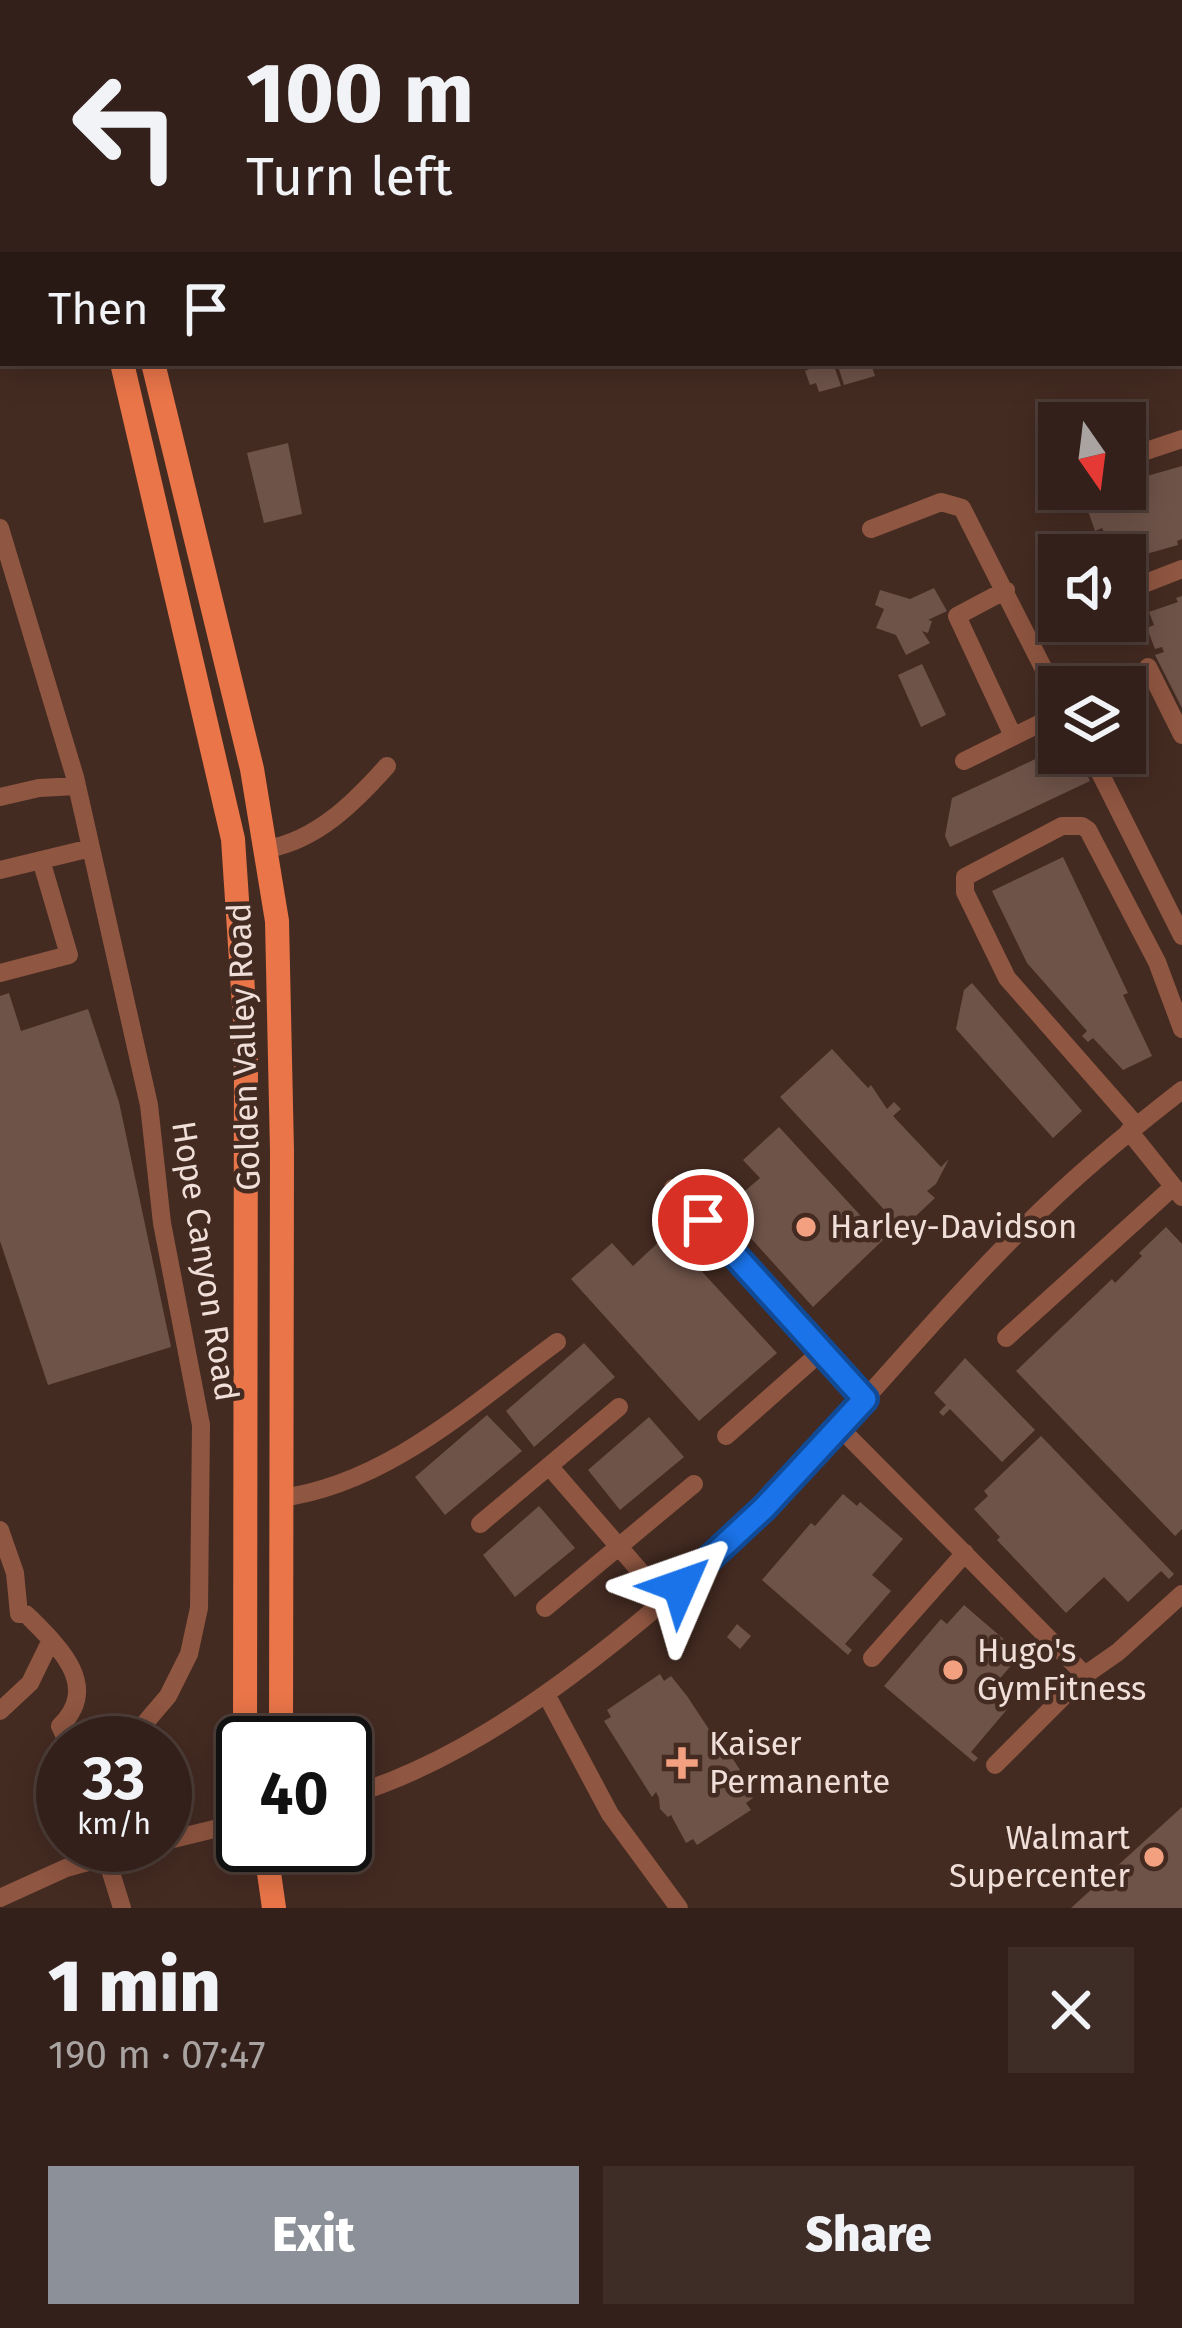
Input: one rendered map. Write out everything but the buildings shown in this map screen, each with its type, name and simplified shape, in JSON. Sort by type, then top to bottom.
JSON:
[{"type":"main road","name":"Golden Valley Road","points":[[123,366],[233,839],[246,1036],[245,1716]]},
{"type":"main road","name":"Golden Valley Road","points":[[154,366],[211,591],[267,849],[277,921],[282,1151],[281,1716]]},
{"type":"main road","points":[[269,1872],[274,1908]]},
{"type":"street","points":[[1146,451],[1182,439]]},
{"type":"street","points":[[871,530],[941,502],[962,508],[1043,666]]},
{"type":"street","name":"Hope Canyon Road","points":[[0,528],[76,781],[149,1105],[162,1223],[201,1425],[199,1608],[189,1654],[168,1696],[151,1716]]},
{"type":"street","points":[[1146,582],[1182,569]]},
{"type":"street","points":[[1006,590],[957,616],[1013,736]]},
{"type":"street","points":[[1148,667],[1182,735]]},
{"type":"street","points":[[964,761],[1038,724]]},
{"type":"street","points":[[267,849],[291,844],[321,828],[387,766]]},
{"type":"street","points":[[1101,774],[1182,936]]},
{"type":"street","points":[[0,797],[76,781]]},
{"type":"street","points":[[1006,1338],[1178,1192],[1133,1128],[1006,978],[964,892],[965,877],[1062,826],[1088,830],[1157,962],[1182,1029]]},
{"type":"street","points":[[0,870],[91,848]]},
{"type":"street","points":[[0,973],[69,955],[41,860]]},
{"type":"street","points":[[372,1786],[442,1759],[546,1694],[665,1600],[764,1508],[1030,1220],[1182,1090]]},
{"type":"street","points":[[673,1188],[865,1399]]},
{"type":"street","points":[[280,1498],[318,1492],[395,1460],[557,1342]]},
{"type":"street","points":[[726,1436],[822,1351]]},
{"type":"street","points":[[480,1524],[620,1407]]},
{"type":"street","points":[[839,1427],[1085,1675]]},
{"type":"street","points":[[549,1466],[665,1600]]},
{"type":"street","points":[[545,1608],[694,1484]]},
{"type":"street","points":[[0,1530],[15,1573],[20,1614],[26,1614],[72,1668],[78,1692],[70,1716]]},
{"type":"street","points":[[872,1658],[965,1553]]},
{"type":"street","points":[[995,1766],[1085,1675],[1182,1594]]},
{"type":"street","points":[[0,1711],[29,1683],[51,1640]]},
{"type":"street","points":[[546,1694],[610,1814],[679,1908]]},
{"type":"street","points":[[0,1898],[58,1872]]},
{"type":"street","points":[[111,1872],[122,1908]]},
{"type":"place","name":"Harley-Davidson","points":[[806,1227]]},
{"type":"place","name":"Hugo's GymFitness","points":[[953,1670]]},
{"type":"place","name":"Kaiser Permanente","points":[[682,1763]]},
{"type":"place","name":"Walmart Supercenter","points":[[1154,1857]]},
{"type":"route","points":[[680,1586],[764,1508],[865,1399],[703,1220]]}]
